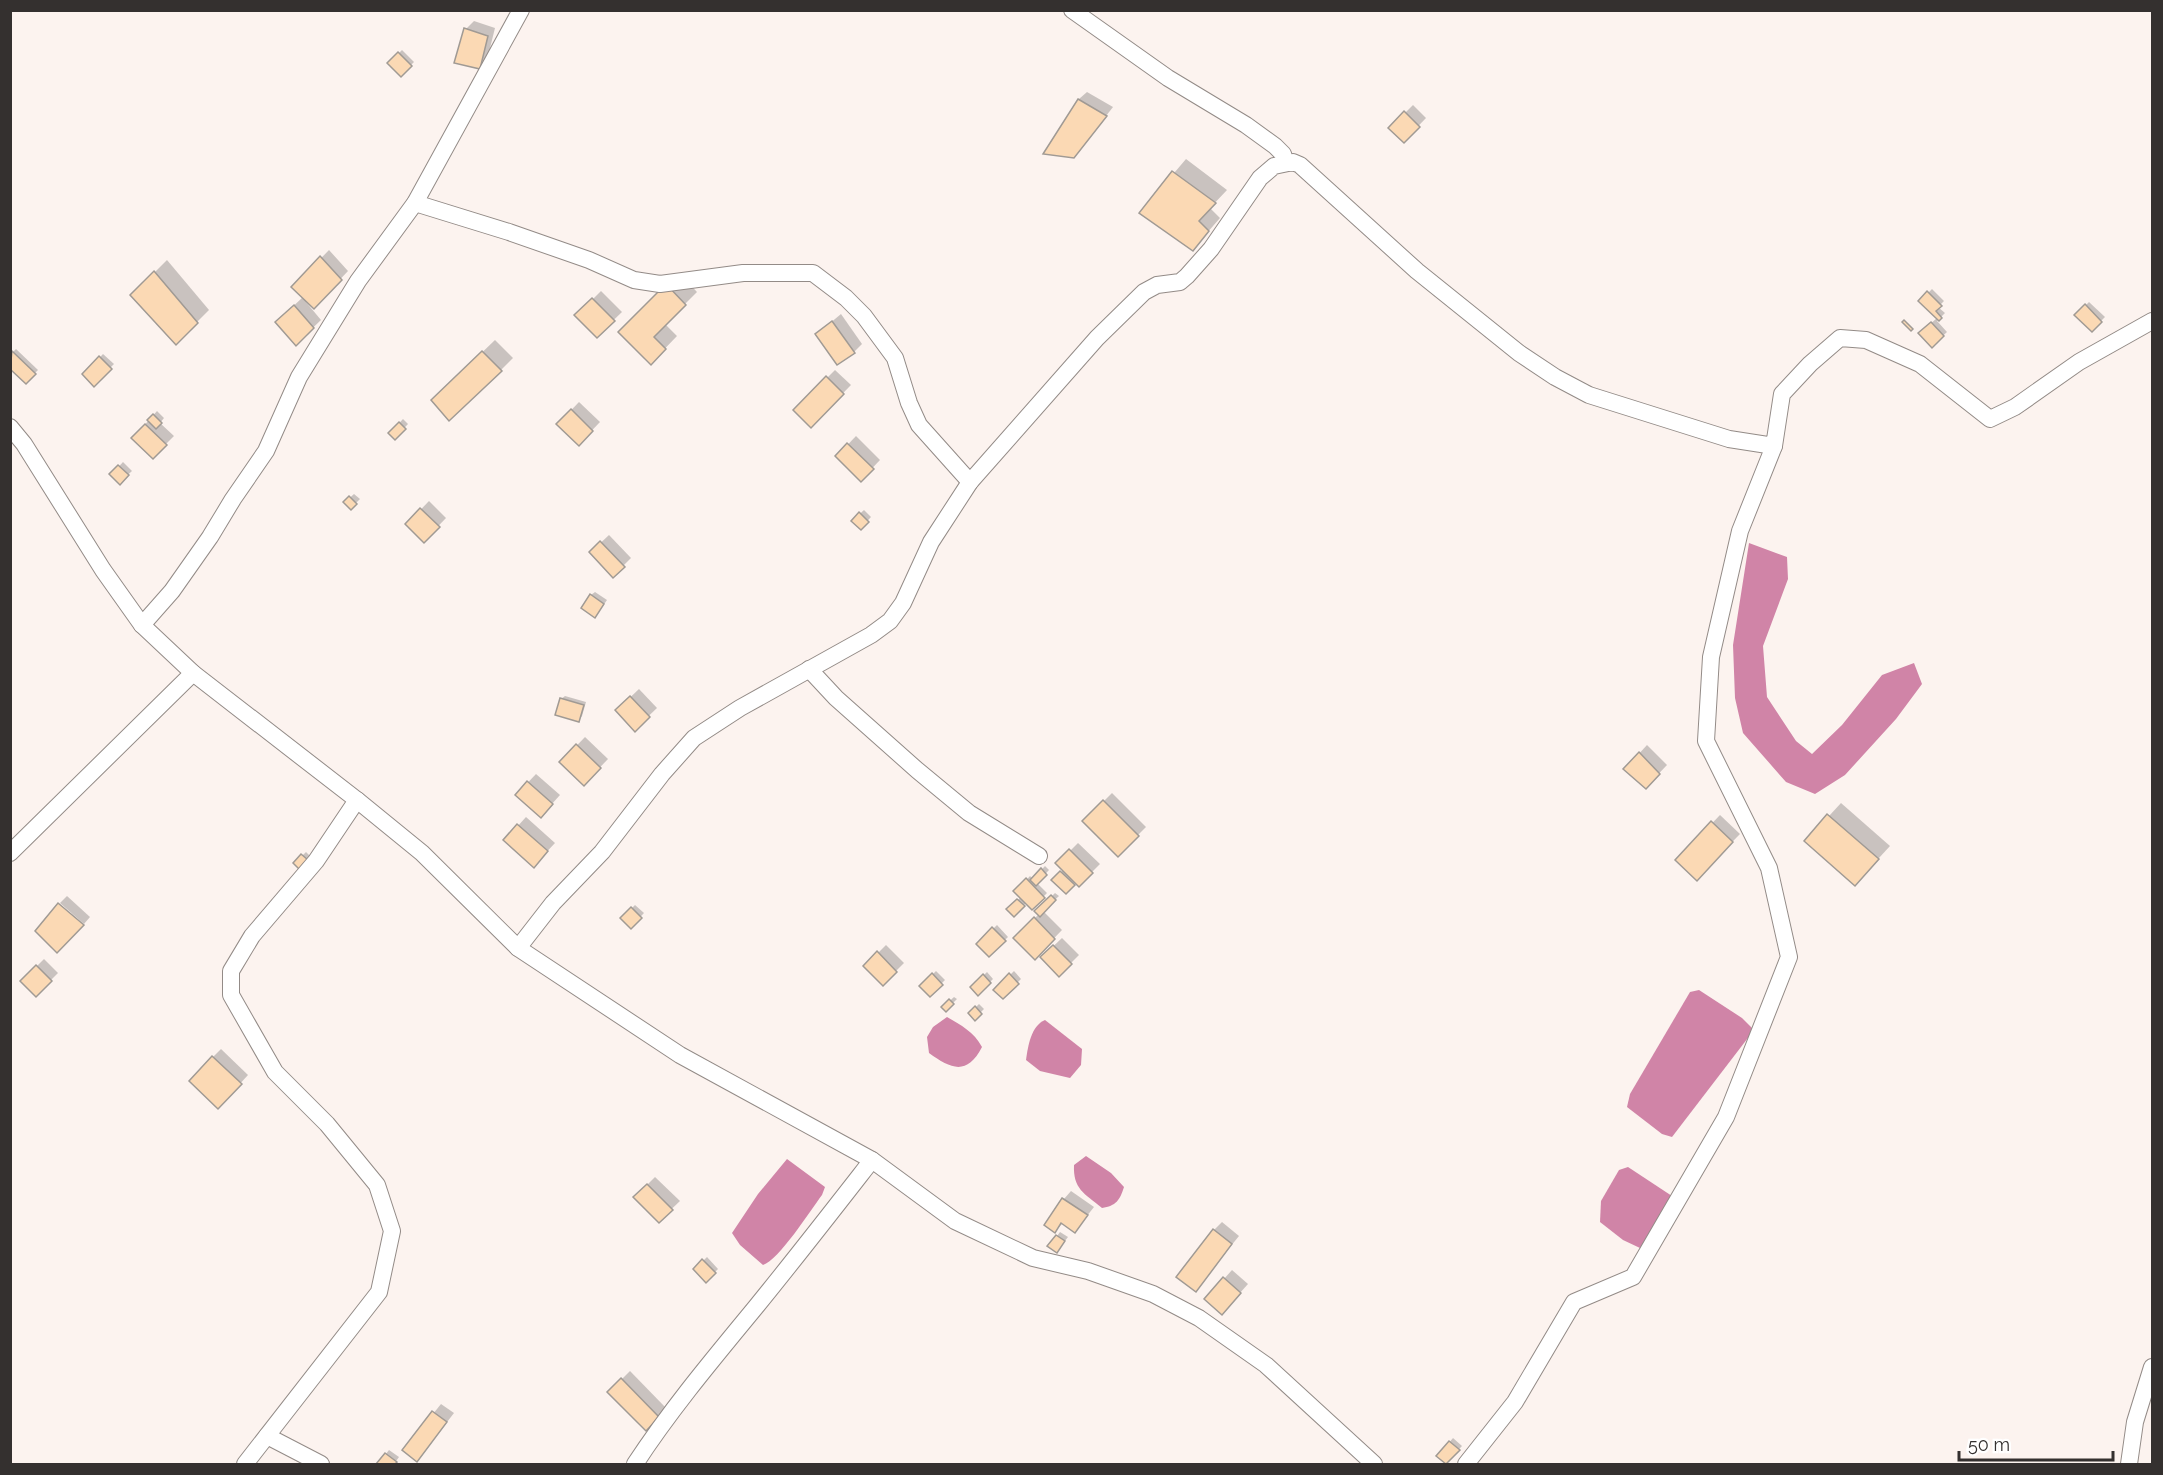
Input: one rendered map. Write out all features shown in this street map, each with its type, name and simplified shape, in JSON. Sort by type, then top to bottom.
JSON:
[{"type":"street","points":[[142,625],[172,591],[266,451],[299,377],[358,281],[415,203],[521,10]]},
{"type":"street","points":[[1072,10],[1168,78],[1246,125],[1275,146],[1283,154],[1286,163]]},
{"type":"street","points":[[518,948],[553,903],[602,852],[662,774],[694,738],[740,708],[871,635],[890,621],[903,603],[930,542],[970,482],[1097,338],[1144,292],[1157,285],[1180,282],[1187,276],[1211,249],[1260,178],[1274,166],[1293,162],[1300,165],[1417,271],[1519,353],[1555,377],[1589,395],[1729,439],[1774,446]]},
{"type":"street","points":[[415,203],[589,260],[634,280],[660,284],[743,273],[813,273],[846,298],[864,316],[895,358],[909,403],[919,425],[970,482]]},
{"type":"street","points":[[1466,1464],[1515,1402],[1574,1302],[1633,1277],[1726,1117],[1789,957],[1769,868],[1706,741],[1711,657],[1740,531],[1774,446],[1782,394],[1810,364],[1840,338],[1866,340],[1920,364],[1989,419],[2015,407],[2079,362],[2152,321]]},
{"type":"street","points":[[10,427],[24,444],[69,512],[103,570],[142,625],[193,673],[422,853],[518,948],[680,1055],[872,1160],[955,1221],[1033,1258],[1088,1271],[1153,1294],[1199,1318],[1266,1365],[1374,1464]]},
{"type":"street","points":[[810,669],[836,698],[969,813],[1039,856]]},
{"type":"street","points":[[10,853],[193,673]]},
{"type":"street","points":[[245,1464],[378,1292],[392,1231],[377,1185],[327,1124],[275,1072],[231,995],[231,971],[252,936],[316,861],[357,800]]},
{"type":"street","points":[[635,1464],[695,1381],[797,1257],[872,1160]]},
{"type":"street","points":[[2129,1464],[2135,1422],[2152,1366]]},
{"type":"street","points":[[267,1436],[321,1464]]},
{"type":"shaded area","points":[[1749,543],[1787,557],[1788,579],[1763,646],[1767,697],[1796,741],[1812,754],[1842,725],[1882,675],[1914,663],[1922,684],[1896,719],[1845,775],[1815,794],[1786,782],[1743,733],[1735,698],[1733,645]]},
{"type":"shaded area","points":[[1699,990],[1742,1018],[1754,1030],[1672,1137],[1662,1134],[1627,1107],[1630,1094],[1690,992]]},
{"type":"shaded area","points":[[947,1017],[971,1033],[982,1047],[976,1056],[964,1066],[951,1066],[929,1053],[927,1037],[933,1027]]},
{"type":"shaded area","points":[[1045,1020],[1082,1049],[1081,1065],[1070,1078],[1040,1071],[1026,1060],[1033,1032]]},
{"type":"shaded area","points":[[1086,1156],[1111,1173],[1124,1187],[1119,1199],[1111,1206],[1102,1208],[1081,1190],[1075,1180],[1074,1165]]},
{"type":"shaded area","points":[[787,1159],[825,1187],[822,1195],[786,1245],[763,1265],[740,1245],[732,1233],[758,1194]]},
{"type":"shaded area","points":[[1628,1167],[1675,1198],[1652,1234],[1640,1248],[1623,1240],[1600,1222],[1601,1201],[1619,1170]]},
{"type":"building","points":[[464,28],[488,36],[480,69],[454,63]]},
{"type":"building","points":[[398,52],[412,66],[401,77],[387,63]]},
{"type":"building","points":[[1078,99],[1107,116],[1074,158],[1043,154]]},
{"type":"building","points":[[1404,111],[1420,127],[1404,143],[1388,128]]},
{"type":"building","points":[[1172,171],[1216,203],[1199,221],[1209,231],[1193,251],[1139,213]]},
{"type":"building","points":[[320,256],[342,280],[314,309],[291,287]]},
{"type":"building","points":[[154,271],[198,323],[176,345],[130,295]]},
{"type":"building","points":[[666,284],[686,305],[654,337],[666,349],[651,365],[618,332]]},
{"type":"building","points":[[1927,291],[1942,306],[1936,311],[1942,318],[1939,321],[1918,301]]},
{"type":"building","points":[[592,298],[615,321],[597,338],[574,315]]},
{"type":"building","points":[[2085,304],[2102,322],[2092,332],[2074,315]]},
{"type":"building","points":[[294,305],[314,328],[296,346],[275,322]]},
{"type":"building","points":[[1904,320],[1913,329],[1911,331],[1902,322]]},
{"type":"building","points":[[832,321],[855,353],[837,365],[815,334]]},
{"type":"building","points":[[1931,322],[1944,336],[1932,348],[1918,333]]},
{"type":"building","points":[[12,351],[36,374],[26,384],[10,369]]},
{"type":"building","points":[[482,351],[502,371],[449,421],[431,400]]},
{"type":"building","points":[[99,356],[112,369],[94,387],[82,374]]},
{"type":"building","points":[[826,376],[844,394],[811,428],[793,410]]},
{"type":"building","points":[[571,409],[593,431],[579,446],[556,424]]},
{"type":"building","points":[[153,414],[162,423],[156,429],[147,420]]},
{"type":"building","points":[[399,422],[406,429],[395,440],[388,433]]},
{"type":"building","points":[[145,424],[167,445],[153,459],[131,438]]},
{"type":"building","points":[[847,443],[874,469],[861,482],[835,456]]},
{"type":"building","points":[[118,465],[129,475],[120,485],[109,474]]},
{"type":"building","points":[[349,496],[357,504],[351,510],[343,502]]},
{"type":"building","points":[[420,508],[440,527],[424,543],[405,524]]},
{"type":"building","points":[[859,512],[869,522],[861,530],[851,521]]},
{"type":"building","points":[[600,541],[625,567],[613,578],[589,552]]},
{"type":"building","points":[[590,594],[604,604],[595,618],[581,608]]},
{"type":"building","points":[[630,696],[650,717],[635,732],[615,710]]},
{"type":"building","points":[[560,698],[584,705],[579,722],[555,715]]},
{"type":"building","points":[[576,744],[601,768],[584,786],[559,762]]},
{"type":"building","points":[[1639,752],[1660,774],[1646,789],[1623,769]]},
{"type":"building","points":[[527,781],[553,804],[541,818],[515,795]]},
{"type":"building","points":[[1103,800],[1139,836],[1118,857],[1082,821]]},
{"type":"building","points":[[1827,814],[1879,859],[1855,886],[1804,841]]},
{"type":"building","points":[[1711,821],[1733,842],[1697,881],[1675,860]]},
{"type":"building","points":[[517,824],[548,851],[534,868],[503,840]]},
{"type":"building","points":[[1069,849],[1093,873],[1079,887],[1055,863]]},
{"type":"building","points":[[301,854],[308,860],[299,869],[293,863]]},
{"type":"building","points":[[1041,868],[1047,875],[1036,886],[1030,880]]},
{"type":"building","points":[[1060,871],[1075,885],[1066,894],[1051,880]]},
{"type":"building","points":[[1026,878],[1045,898],[1032,910],[1013,891]]},
{"type":"building","points":[[1051,895],[1056,900],[1040,917],[1034,911]]},
{"type":"building","points":[[1017,899],[1025,906],[1014,917],[1006,909]]},
{"type":"building","points":[[58,903],[84,925],[57,953],[35,931]]},
{"type":"building","points":[[631,907],[642,918],[631,929],[620,918]]},
{"type":"building","points":[[1034,917],[1055,939],[1035,960],[1013,938]]},
{"type":"building","points":[[992,927],[1006,941],[989,957],[976,944]]},
{"type":"building","points":[[1053,945],[1072,964],[1059,977],[1040,957]]},
{"type":"building","points":[[877,951],[897,972],[883,986],[863,966]]},
{"type":"building","points":[[36,965],[52,981],[36,997],[20,981]]},
{"type":"building","points":[[932,973],[943,985],[930,997],[919,986]]},
{"type":"building","points":[[1009,973],[1019,984],[1003,999],[993,990]]},
{"type":"building","points":[[983,974],[991,983],[978,996],[970,987]]},
{"type":"building","points":[[949,999],[954,1004],[946,1012],[941,1007]]},
{"type":"building","points":[[975,1006],[982,1014],[975,1021],[968,1013]]},
{"type":"building","points":[[212,1056],[242,1084],[218,1109],[189,1081]]},
{"type":"building","points":[[647,1184],[673,1210],[659,1223],[633,1197]]},
{"type":"building","points":[[1062,1198],[1088,1215],[1075,1233],[1061,1223],[1055,1233],[1044,1225]]},
{"type":"building","points":[[1213,1229],[1232,1244],[1196,1292],[1176,1277]]},
{"type":"building","points":[[1056,1235],[1065,1241],[1057,1253],[1047,1246]]},
{"type":"building","points":[[702,1259],[716,1273],[706,1283],[693,1269]]},
{"type":"building","points":[[1223,1277],[1241,1293],[1222,1315],[1204,1299]]},
{"type":"building","points":[[621,1378],[659,1417],[646,1431],[607,1392]]},
{"type":"building","points":[[432,1411],[447,1422],[417,1462],[402,1450]]},
{"type":"building","points":[[1449,1441],[1460,1450],[1446,1464],[1436,1456]]},
{"type":"building","points":[[385,1453],[397,1462],[395,1464],[376,1464]]}]
